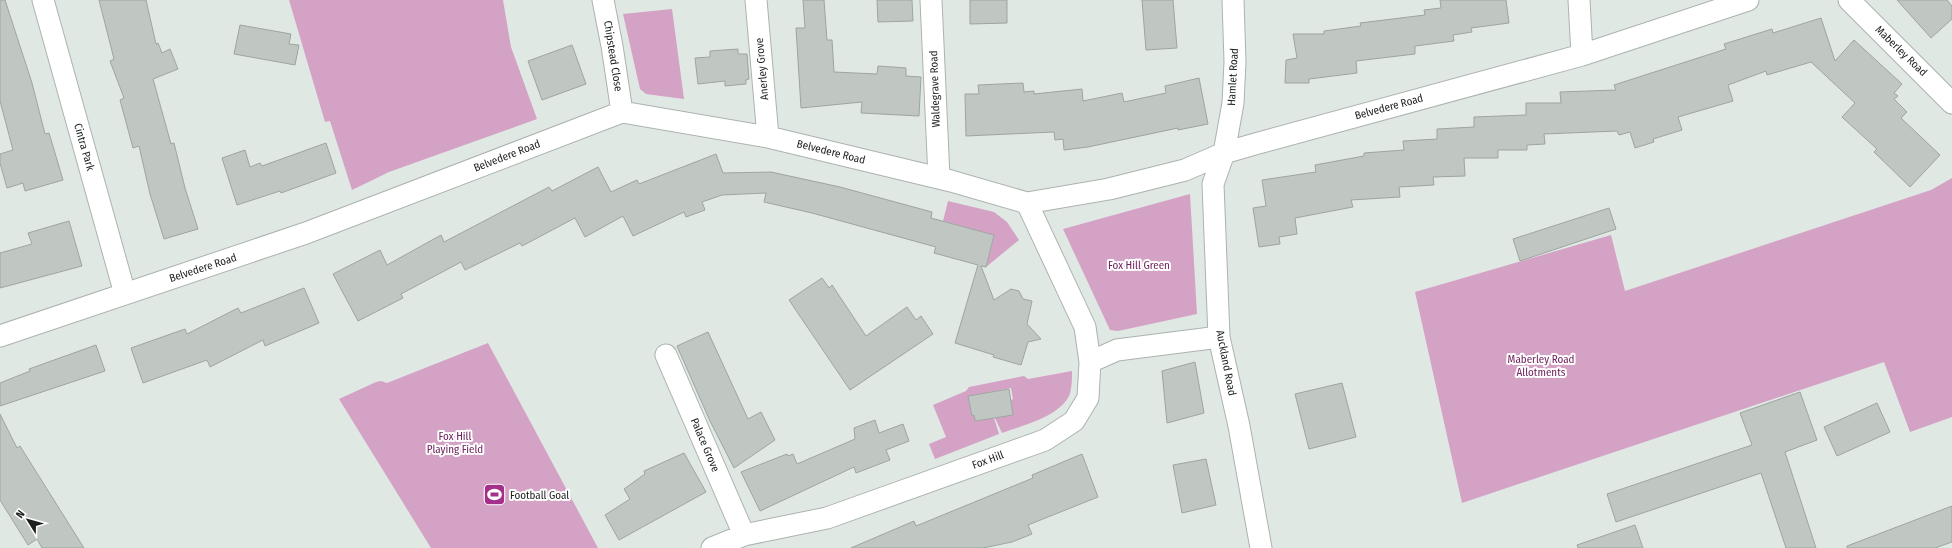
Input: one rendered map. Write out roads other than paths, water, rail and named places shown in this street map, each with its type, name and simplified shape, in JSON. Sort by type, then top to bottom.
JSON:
[{"type":"street","name":"Cintra Park","points":[[43,0],[125,294]]},
{"type":"street","name":"Chipstead Close","points":[[603,0],[622,112]]},
{"type":"street","name":"Anerley Grove","points":[[756,0],[768,137]]},
{"type":"street","name":"Waldegrave Road","points":[[931,0],[938,178]]},
{"type":"street","name":"Hamlet Road","points":[[1224,153],[1233,103],[1235,62],[1233,0]]},
{"type":"street","points":[[1579,0],[1582,55]]},
{"type":"street","name":"Belvedere Road","points":[[0,336],[306,234],[622,112],[768,137],[938,178],[1027,203],[1117,187],[1186,170],[1224,153],[1582,55],[1748,0]]},
{"type":"street","name":"Maberley Road","points":[[1848,0],[1952,103]]},
{"type":"street","name":"Auckland Road","points":[[1224,153],[1213,184],[1219,337],[1239,426],[1261,548]]},
{"type":"street","points":[[1027,203],[1084,327],[1090,362],[1117,350],[1219,337]]},
{"type":"street","name":"Palace Grove","points":[[666,355],[744,535]]},
{"type":"street","name":"Fox Hill","points":[[712,548],[744,535],[827,518],[1045,440],[1074,421],[1088,398],[1090,362]]},
{"type":"place","name":"Football Goal","points":[[494,495]]},
{"type":"park label","name":"Fox Hill Green","points":[[1139,265]]},
{"type":"park label","name":"Maberley Road Allotments","points":[[1541,365]]},
{"type":"park label","name":"Fox Hill Playing Field","points":[[455,442]]}]
